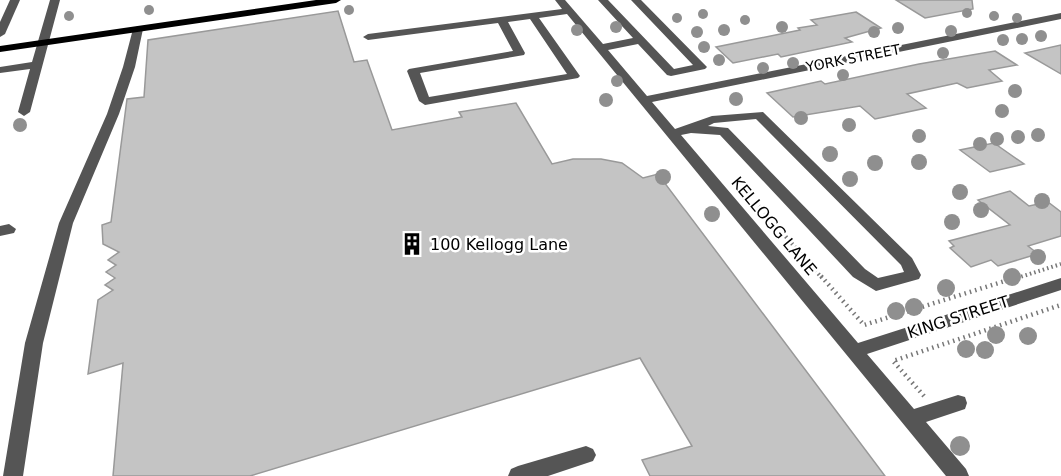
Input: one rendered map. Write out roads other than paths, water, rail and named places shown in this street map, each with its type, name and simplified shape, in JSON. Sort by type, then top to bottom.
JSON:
[{"type":"main road","points":[[0,49],[336,0]]},
{"type":"street","points":[[0,33],[3,32],[15,0]]},
{"type":"street","points":[[24,112],[55,0]]},
{"type":"street","points":[[603,0],[671,73],[701,67],[636,0]]},
{"type":"street","points":[[368,37],[532,15],[565,5]]},
{"type":"street","name":"KELLOGG LANE","points":[[565,5],[959,476]]},
{"type":"street","points":[[501,19],[520,53],[413,71],[424,100],[574,76],[532,15]]},
{"type":"street","name":"YORK STREET","points":[[645,100],[1061,16]]},
{"type":"street","points":[[13,476],[34,343],[66,223],[113,114],[129,67],[138,29]]},
{"type":"street","points":[[601,48],[641,40]]},
{"type":"street","points":[[0,70],[36,65]]},
{"type":"street","points":[[672,133],[691,129],[712,120],[759,115],[907,262],[913,275],[876,285],[859,273],[724,130],[691,129]]},
{"type":"street","name":"KING STREET","points":[[854,351],[1061,284]]},
{"type":"street","points":[[911,418],[958,404]]},
{"type":"street","points":[[518,476],[586,455]]},
{"type":"place","name":"100 Kellogg Lane","points":[[412,244]]}]
